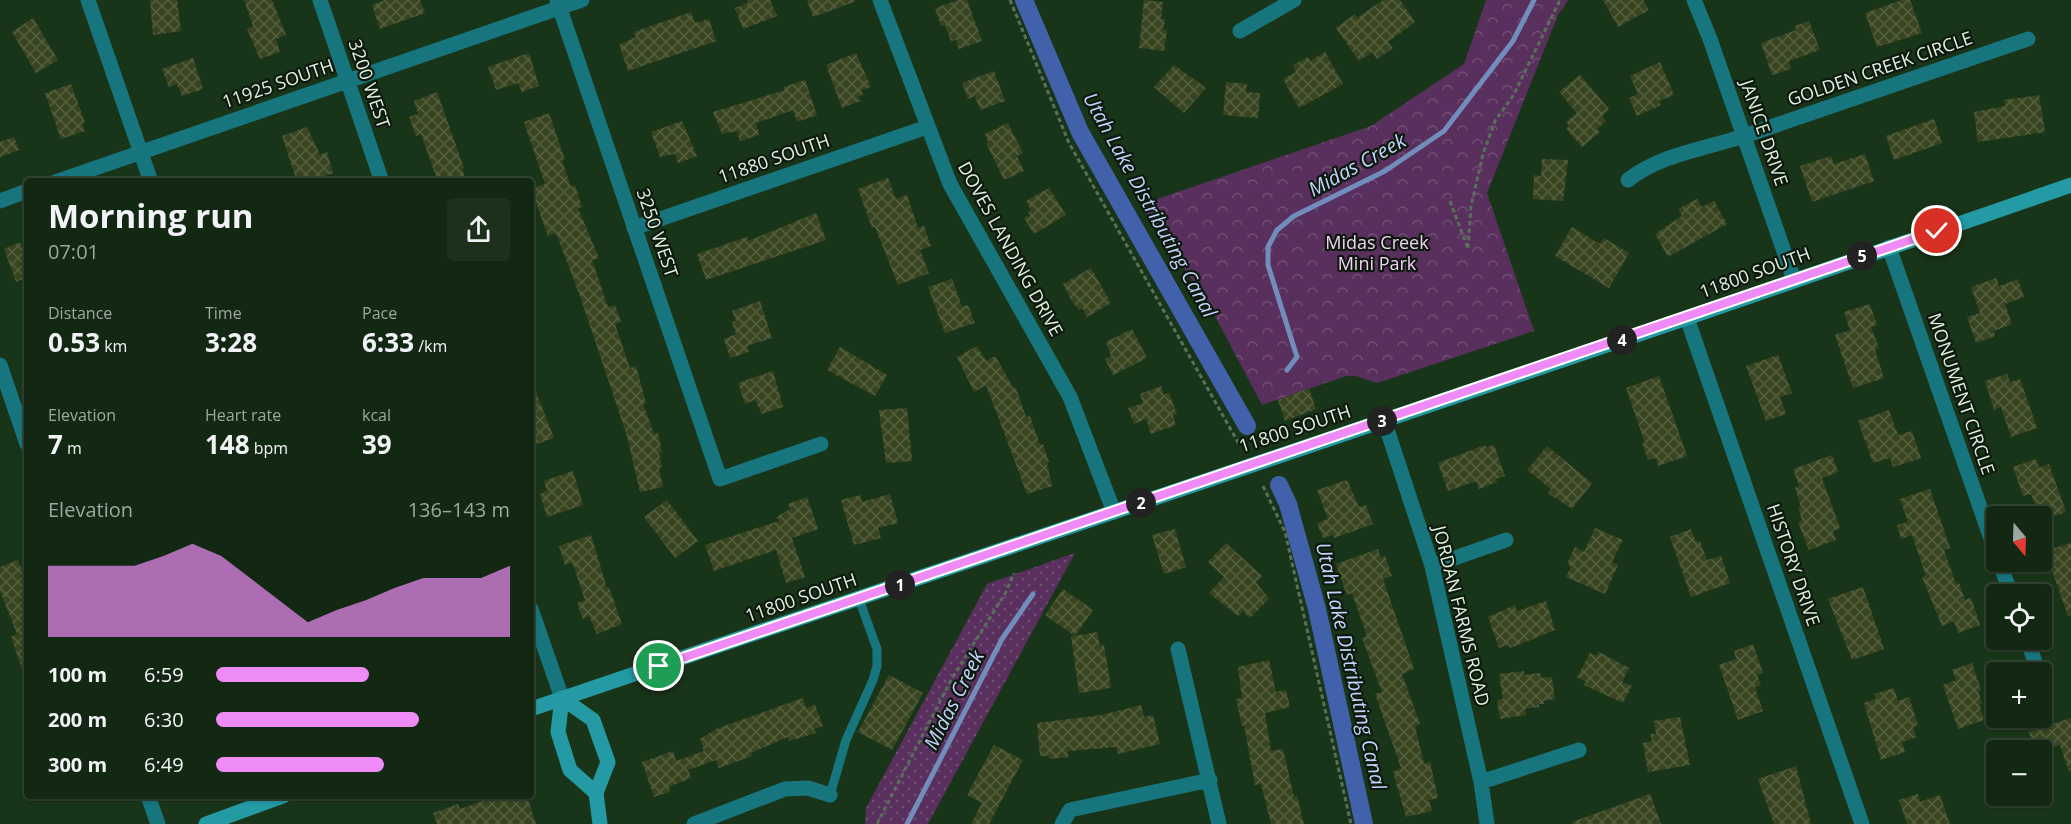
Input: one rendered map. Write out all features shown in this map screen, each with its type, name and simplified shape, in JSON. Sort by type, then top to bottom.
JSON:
[{"type":"main road","name":"11800 SOUTH","points":[[534,708],[1688,318],[1794,279],[2071,185]]},
{"type":"main road","points":[[596,793],[570,770],[558,732],[562,698],[593,720],[608,762],[596,793],[600,824]]},
{"type":"main road","points":[[206,824],[275,799]]},
{"type":"street","points":[[88,0],[150,178]]},
{"type":"street","name":"3200 WEST","points":[[320,0],[381,178]]},
{"type":"street","name":"11925 SOUTH","points":[[66,178],[347,81],[558,4],[582,0]]},
{"type":"street","name":"DOVES LANDING DRIVE","points":[[880,0],[927,127],[961,204],[1070,397],[1114,512]]},
{"type":"street","points":[[1240,31],[1294,0]]},
{"type":"street","name":"JANICE DRIVE","points":[[1694,0],[1794,279]]},
{"type":"street","name":"3250 WEST","points":[[558,4],[720,479],[821,444]]},
{"type":"street","name":"GOLDEN CREEK CIRCLE","points":[[1628,180],[1646,166],[1666,158],[1744,136],[2028,39]]},
{"type":"street","name":"11880 SOUTH","points":[[634,228],[927,127]]},
{"type":"street","points":[[0,201],[24,192]]},
{"type":"street","name":"MONUMENT CIRCLE","points":[[1889,247],[1986,524]]},
{"type":"street","name":"HISTORY DRIVE","points":[[1688,318],[1862,824]]},
{"type":"street","points":[[0,365],[24,435]]},
{"type":"street","name":"JORDAN FARMS ROAD","points":[[1384,420],[1432,566],[1481,782],[1487,824]]},
{"type":"street","points":[[1432,566],[1506,540]]},
{"type":"street","points":[[534,618],[562,698]]},
{"type":"street","points":[[1178,649],[1220,824]]},
{"type":"street","points":[[1481,782],[1580,750]]},
{"type":"street","points":[[1062,824],[1070,810],[1210,780]]},
{"type":"street","points":[[694,824],[785,789],[808,788],[830,795]]},
{"type":"street","points":[[149,799],[158,824]]},
{"type":"lane","points":[[830,795],[846,740],[877,666],[877,649],[860,599]]},
{"type":"path","points":[[1010,0],[1069,143],[1239,444]]},
{"type":"path","points":[[1450,201],[1468,249],[1476,177],[1495,122],[1513,96],[1560,0]]},
{"type":"path","points":[[1263,486],[1285,532],[1351,824]]},
{"type":"path","points":[[877,824],[951,680],[1006,592],[1014,573]]},
{"type":"green space","name":"Midas Creek Mini Park","points":[[1486,0],[1568,0],[1558,15],[1487,193],[1534,331],[1377,383],[1355,376],[1346,376],[1262,405],[1207,301],[1140,205],[1371,126],[1464,64]]},
{"type":"green space","points":[[1075,553],[928,824],[865,824],[866,808],[987,584]]},
{"type":"building","points":[[150,0],[177,0],[181,31],[153,35]]},
{"type":"building","points":[[244,0],[272,0],[286,35],[276,39],[280,52],[260,59],[247,29],[253,26]]},
{"type":"building","points":[[385,0],[420,0],[425,13],[380,29],[372,5]]},
{"type":"building","points":[[747,0],[770,0],[777,16],[743,29],[735,8],[748,3]]},
{"type":"building","points":[[807,0],[854,0],[854,2],[813,17]]},
{"type":"building","points":[[958,0],[967,0],[982,41],[959,49],[956,40],[951,41],[945,25],[941,26],[935,8]]},
{"type":"building","points":[[1144,0],[1163,2],[1161,19],[1165,19],[1163,30],[1167,30],[1164,51],[1139,48]]},
{"type":"building","points":[[1383,0],[1400,0],[1415,22],[1388,42],[1393,48],[1377,59],[1372,52],[1359,61],[1336,28],[1355,14],[1357,18]]},
{"type":"building","points":[[1603,0],[1643,0],[1649,10],[1618,27]]},
{"type":"building","points":[[1902,0],[1910,0],[1922,33],[1877,47],[1865,13]]},
{"type":"building","points":[[691,12],[695,23],[709,19],[716,41],[628,71],[619,45],[636,37],[634,32]]},
{"type":"building","points":[[33,18],[58,60],[36,73],[12,32]]},
{"type":"building","points":[[1809,21],[1820,50],[1789,61],[1791,69],[1772,75],[1761,43],[1796,30],[1795,26]]},
{"type":"building","points":[[1325,52],[1343,84],[1299,108],[1283,79],[1296,72],[1293,65],[1308,57],[1310,61]]},
{"type":"building","points":[[529,53],[539,86],[522,92],[518,83],[496,90],[488,67]]},
{"type":"building","points":[[856,53],[871,87],[862,90],[863,95],[858,96],[860,101],[842,108],[826,65]]},
{"type":"building","points":[[193,58],[203,89],[182,96],[177,84],[169,87],[162,69]]},
{"type":"building","points":[[1660,62],[1674,95],[1659,101],[1661,105],[1637,116],[1629,98],[1638,94],[1630,76]]},
{"type":"building","points":[[1174,65],[1206,88],[1184,113],[1154,87]]},
{"type":"building","points":[[994,71],[1005,101],[980,110],[975,96],[968,99],[962,83]]},
{"type":"building","points":[[1580,75],[1609,109],[1602,116],[1606,121],[1597,129],[1600,132],[1582,147],[1566,129],[1569,126],[1566,122],[1577,113],[1559,92]]},
{"type":"building","points":[[805,80],[817,115],[797,122],[793,110],[756,123],[759,135],[740,141],[737,131],[722,134],[713,112],[785,90],[784,87]]},
{"type":"building","points":[[1226,82],[1247,84],[1246,92],[1260,93],[1258,118],[1223,115]]},
{"type":"building","points":[[71,84],[85,123],[82,124],[85,131],[61,139],[45,93]]},
{"type":"building","points":[[437,92],[464,168],[462,169],[465,178],[437,178],[421,134],[416,136],[409,117],[418,114],[414,101]]},
{"type":"building","points":[[2039,95],[2045,132],[1978,142],[1974,112],[2005,106],[2004,100]]},
{"type":"building","points":[[549,113],[565,160],[562,161],[571,187],[575,185],[582,207],[578,208],[599,258],[592,260],[608,307],[615,305],[621,322],[615,324],[630,368],[636,366],[646,403],[643,404],[654,434],[658,433],[662,452],[659,453],[662,467],[659,468],[663,487],[640,492],[627,436],[580,296],[556,233],[548,236],[534,197],[534,188],[545,184],[524,122]]},
{"type":"building","points":[[1934,119],[1942,143],[1894,160],[1886,136]]},
{"type":"building","points":[[682,121],[697,156],[678,163],[675,154],[660,157],[651,132]]},
{"type":"building","points":[[1008,123],[1023,153],[1017,156],[1024,171],[1004,180],[986,143],[988,142],[985,134]]},
{"type":"building","points":[[307,127],[320,155],[327,152],[333,173],[319,178],[296,178],[282,136]]},
{"type":"building","points":[[14,137],[19,150],[0,157],[0,142]]},
{"type":"building","points":[[1865,154],[1874,181],[1812,202],[1800,166],[1831,156],[1834,164]]},
{"type":"building","points":[[1542,159],[1568,160],[1563,201],[1533,199],[1534,175],[1541,176]]},
{"type":"building","points":[[888,178],[896,199],[907,195],[918,228],[924,226],[931,246],[920,250],[929,273],[898,285],[875,227],[872,228],[858,189]]},
{"type":"building","points":[[1049,188],[1066,215],[1034,234],[1024,218],[1030,215],[1028,212],[1031,210],[1026,201]]},
{"type":"building","points":[[1697,199],[1702,207],[1714,201],[1727,224],[1668,257],[1655,234],[1682,216],[1678,209]]},
{"type":"building","points":[[816,213],[826,240],[706,280],[697,254],[747,237],[748,241]]},
{"type":"building","points":[[1572,227],[1600,244],[1604,238],[1629,253],[1609,288],[1555,256]]},
{"type":"building","points":[[20,242],[22,248],[24,248],[24,278],[16,282],[4,249]]},
{"type":"building","points":[[1091,268],[1111,303],[1087,317],[1082,308],[1079,310],[1071,300],[1063,284]]},
{"type":"building","points":[[1996,278],[1999,286],[2018,279],[2024,297],[2005,304],[2012,324],[1994,331],[1995,336],[1976,343],[1967,317],[1980,313],[1971,287]]},
{"type":"building","points":[[952,279],[962,307],[968,305],[975,323],[945,333],[928,287]]},
{"type":"building","points":[[760,301],[772,338],[747,346],[749,352],[730,358],[724,339],[736,334],[732,322],[736,321],[732,311]]},
{"type":"building","points":[[1870,304],[1877,325],[1871,327],[1879,348],[1875,350],[1884,378],[1853,388],[1835,335],[1850,330],[1844,312]]},
{"type":"building","points":[[1132,329],[1147,358],[1113,375],[1105,359],[1111,356],[1106,342]]},
{"type":"building","points":[[977,346],[986,361],[995,356],[1014,389],[1016,388],[1026,417],[1030,416],[1040,445],[1043,444],[1049,462],[1047,463],[1052,486],[1027,494],[986,385],[974,392],[957,357]]},
{"type":"building","points":[[840,347],[887,375],[875,396],[827,370]]},
{"type":"building","points":[[1778,355],[1792,393],[1780,397],[1786,414],[1766,421],[1746,366]]},
{"type":"building","points":[[773,371],[783,407],[762,414],[755,400],[745,404],[738,383]]},
{"type":"building","points":[[2007,374],[2010,382],[2020,379],[2037,428],[2011,437],[2001,407],[1994,410],[1985,381]]},
{"type":"building","points":[[1659,376],[1687,456],[1658,466],[1656,458],[1648,460],[1642,444],[1645,443],[1626,388]]},
{"type":"building","points":[[1161,386],[1164,395],[1169,393],[1177,414],[1173,416],[1176,425],[1151,434],[1146,419],[1134,424],[1128,408],[1143,403],[1140,394]]},
{"type":"building","points":[[534,387],[554,438],[534,445]]},
{"type":"building","points":[[1309,388],[1316,409],[1285,421],[1278,400]]},
{"type":"building","points":[[907,408],[912,461],[886,463],[879,410]]},
{"type":"building","points":[[1889,410],[1898,435],[1912,431],[1921,458],[1893,467],[1890,458],[1873,463],[1858,421]]},
{"type":"building","points":[[1485,445],[1486,447],[1494,445],[1505,476],[1479,489],[1476,481],[1448,491],[1438,463]]},
{"type":"building","points":[[1547,446],[1592,483],[1572,509],[1548,493],[1551,489],[1527,470]]},
{"type":"building","points":[[1832,455],[1838,472],[1822,478],[1840,528],[1833,531],[1836,540],[1809,550],[1798,522],[1802,520],[1798,508],[1801,507],[1795,488],[1799,486],[1793,469]]},
{"type":"building","points":[[2036,459],[2039,468],[2049,464],[2066,512],[2052,517],[2052,506],[2036,506],[2031,494],[2023,496],[2013,467]]},
{"type":"building","points":[[573,471],[583,505],[547,517],[540,494],[547,491],[544,481]]},
{"type":"building","points":[[1347,480],[1359,507],[1366,505],[1373,524],[1334,538],[1333,535],[1323,538],[1317,523],[1328,519],[1317,490]]},
{"type":"building","points":[[1930,489],[1950,548],[1944,550],[1956,584],[1959,583],[1965,600],[1971,598],[1980,625],[1958,633],[1954,621],[1942,626],[1922,577],[1926,576],[1912,535],[1901,539],[1897,525],[1908,522],[1900,499]]},
{"type":"building","points":[[890,494],[898,523],[878,528],[881,538],[854,545],[841,500],[860,495],[862,502]]},
{"type":"building","points":[[807,497],[818,529],[792,538],[805,577],[786,583],[776,550],[714,571],[705,545],[779,521],[777,517],[790,509],[788,504]]},
{"type":"building","points":[[667,500],[698,541],[675,558],[644,517]]},
{"type":"building","points":[[1595,528],[1623,540],[1612,562],[1618,565],[1605,594],[1566,577],[1571,566],[1567,564],[1575,547],[1584,552]]},
{"type":"building","points":[[1175,529],[1186,567],[1164,574],[1152,535]]},
{"type":"building","points":[[1691,529],[1696,542],[1700,541],[1707,560],[1721,556],[1730,583],[1691,597],[1670,537]]},
{"type":"building","points":[[591,535],[607,588],[609,587],[622,624],[597,634],[589,616],[583,619],[577,603],[585,600],[574,567],[571,563],[565,565],[559,546]]},
{"type":"building","points":[[1226,543],[1262,576],[1256,582],[1269,599],[1250,618],[1243,611],[1238,616],[1209,593],[1224,577],[1208,562]]},
{"type":"building","points":[[2071,543],[2071,615],[2068,616],[2052,571],[2052,549]]},
{"type":"building","points":[[1378,549],[1381,558],[1385,556],[1392,576],[1383,579],[1414,669],[1402,674],[1420,724],[1415,726],[1424,764],[1430,762],[1438,798],[1429,800],[1432,811],[1406,817],[1393,772],[1401,768],[1375,694],[1382,692],[1362,638],[1367,636],[1352,593],[1347,595],[1336,564]]},
{"type":"building","points":[[18,560],[24,575],[24,675],[11,637],[17,634],[0,591],[0,567]]},
{"type":"building","points":[[1863,587],[1884,649],[1852,660],[1828,599]]},
{"type":"building","points":[[1063,589],[1093,610],[1075,636],[1045,615]]},
{"type":"building","points":[[1546,601],[1555,630],[1510,648],[1508,645],[1499,648],[1488,617],[1515,605],[1517,611]]},
{"type":"building","points":[[1097,632],[1100,646],[1104,645],[1111,688],[1079,693],[1071,636]]},
{"type":"building","points":[[1753,644],[1763,673],[1757,675],[1761,686],[1755,687],[1763,711],[1738,720],[1719,665],[1736,659],[1734,651]]},
{"type":"building","points":[[1599,652],[1629,668],[1622,682],[1632,686],[1623,703],[1584,685],[1586,682],[1577,677],[1590,653],[1596,656]]},
{"type":"building","points":[[1269,660],[1276,692],[1286,690],[1290,707],[1265,713],[1271,751],[1283,749],[1294,797],[1297,796],[1304,824],[1271,824],[1261,784],[1255,785],[1244,725],[1242,726],[1236,699],[1242,698],[1238,667]]},
{"type":"building","points":[[1972,663],[1981,690],[1978,691],[1982,703],[1979,704],[1984,720],[1958,729],[1943,685],[1956,680],[1952,670]]},
{"type":"building","points":[[1524,671],[1524,675],[1540,673],[1541,678],[1552,677],[1555,699],[1543,701],[1544,704],[1539,704],[1539,707],[1525,709],[1526,715],[1500,719],[1497,700],[1503,699],[1499,674]]},
{"type":"building","points":[[889,675],[923,693],[892,750],[858,732]]},
{"type":"building","points":[[1894,688],[1898,701],[1909,697],[1918,725],[1913,727],[1916,737],[1902,742],[1905,752],[1881,760],[1864,703],[1876,699],[1874,694]]},
{"type":"building","points":[[803,698],[806,708],[815,705],[823,726],[814,729],[816,733],[789,741],[788,737],[751,753],[752,756],[719,768],[716,760],[688,770],[691,778],[673,785],[669,788],[670,792],[654,797],[642,762],[673,751],[676,761],[704,751],[700,739],[716,729]]},
{"type":"building","points":[[1141,705],[1144,717],[1153,715],[1160,744],[1118,754],[1116,747],[1068,751],[1068,757],[1049,759],[1049,756],[1040,756],[1037,723],[1102,715]]},
{"type":"building","points":[[1680,717],[1690,765],[1648,772],[1643,743],[1652,741],[1650,734],[1656,734],[1654,721]]},
{"type":"building","points":[[2071,718],[2071,771],[2069,772],[2060,745],[2052,747],[2052,740],[2031,740],[2029,732],[2041,728],[2052,728],[2052,724]]},
{"type":"building","points":[[994,745],[1023,760],[989,824],[971,824],[982,803],[967,795]]},
{"type":"building","points":[[1796,766],[1811,824],[1774,824],[1758,779]]},
{"type":"building","points":[[1650,794],[1661,824],[1573,824],[1572,822]]},
{"type":"building","points":[[1918,794],[1920,802],[1940,795],[1950,824],[1907,824],[1899,800]]},
{"type":"building","points":[[528,799],[536,824],[437,824],[433,813],[458,804],[460,809],[485,800]]},
{"type":"waterway","name":"Utah Lake Distributing Canal","points":[[1024,0],[1080,132],[1247,426]]},
{"type":"waterway","name":"Midas Creek","points":[[1287,370],[1297,357],[1268,265],[1268,247],[1277,230],[1294,216],[1385,171],[1444,131],[1513,41],[1534,0]]},
{"type":"waterway","name":"Utah Lake Distributing Canal","points":[[1279,485],[1288,504],[1317,609],[1364,824]]},
{"type":"waterway","name":"Midas Creek","points":[[907,824],[1002,639],[1033,594]]},
{"type":"route","points":[[659,666],[1688,318],[1794,279],[1937,231]]}]
